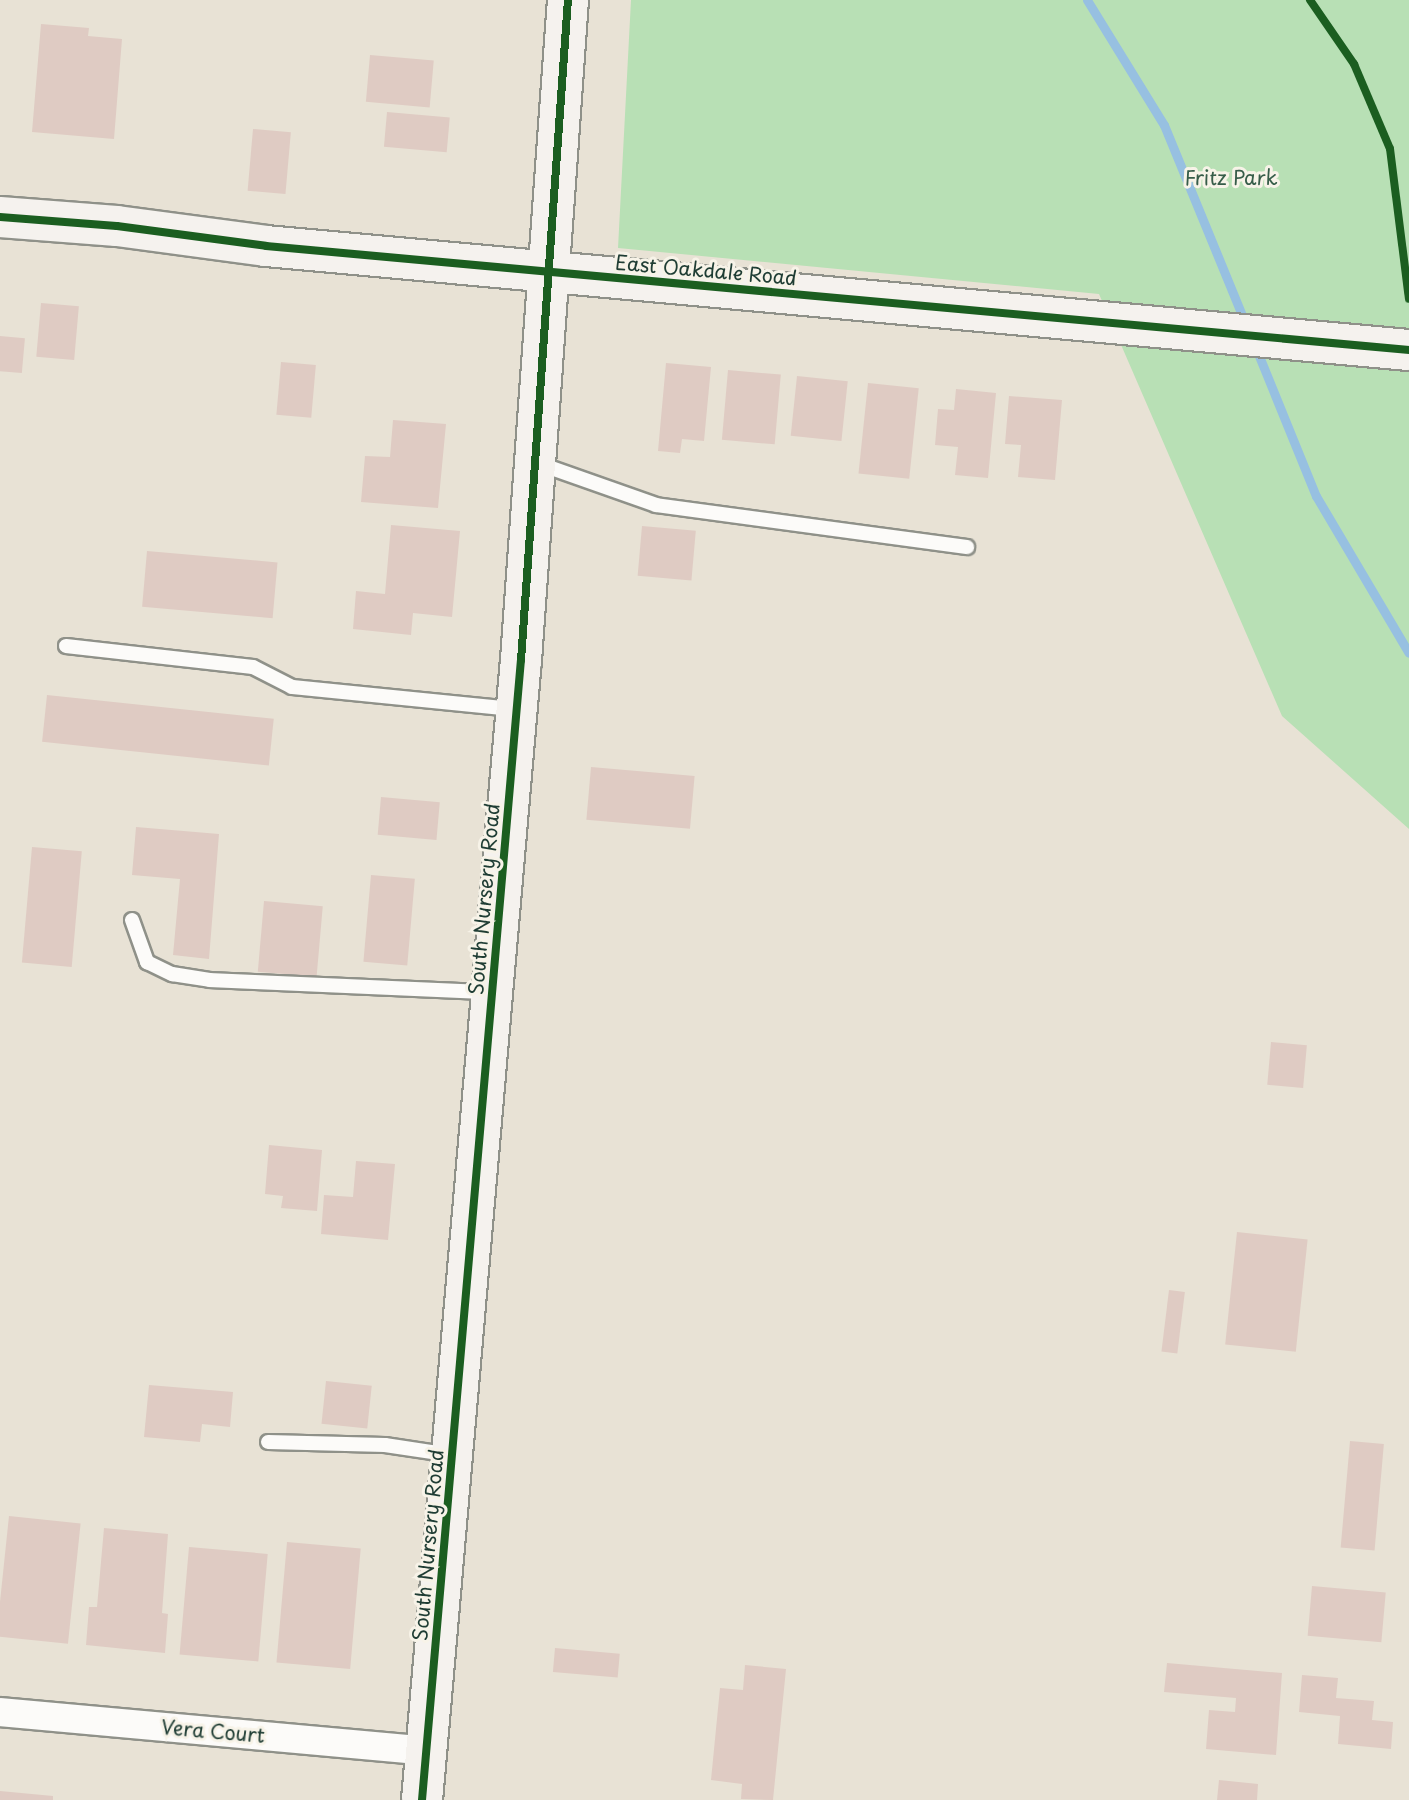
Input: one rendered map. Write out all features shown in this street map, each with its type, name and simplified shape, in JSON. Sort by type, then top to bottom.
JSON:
[{"type":"street","name":"South Nursery Road","points":[[422,1800],[517,710],[551,273],[568,0]]},
{"type":"street","name":"East Oakdale Road","points":[[0,217],[551,273],[1409,350]]},
{"type":"street","name":"Vera Court","points":[[0,1712],[426,1751]]},
{"type":"lane","points":[[536,463],[656,505],[967,547]]},
{"type":"lane","points":[[66,646],[253,667],[292,687],[517,710]]},
{"type":"lane","points":[[132,920],[147,962],[172,974],[210,980],[492,992]]},
{"type":"lane","points":[[268,1442],[385,1445],[452,1455]]},
{"type":"green space","name":"Fritz Park","points":[[631,0],[1409,0],[1409,829],[1282,716],[1099,294],[618,248]]},
{"type":"building","points":[[41,24],[89,28],[88,36],[122,39],[114,139],[32,132]]},
{"type":"building","points":[[370,55],[434,61],[430,107],[366,102]]},
{"type":"building","points":[[387,112],[450,117],[447,152],[384,147]]},
{"type":"building","points":[[253,129],[291,132],[285,194],[248,191]]},
{"type":"building","points":[[41,303],[79,306],[74,360],[36,357]]},
{"type":"building","points":[[0,336],[25,338],[22,373],[0,371]]},
{"type":"building","points":[[281,362],[316,365],[311,418],[276,415]]},
{"type":"building","points":[[666,363],[711,367],[704,441],[682,439],[680,453],[658,451]]},
{"type":"building","points":[[728,370],[781,375],[775,444],[722,440]]},
{"type":"building","points":[[797,376],[848,381],[841,441],[791,436]]},
{"type":"building","points":[[868,383],[919,388],[909,479],[858,474]]},
{"type":"building","points":[[956,389],[996,393],[988,478],[955,475],[958,447],[935,445],[938,409],[954,410]]},
{"type":"building","points":[[1009,396],[1062,400],[1055,480],[1018,477],[1021,445],[1005,444]]},
{"type":"building","points":[[393,420],[446,424],[438,508],[361,502],[365,456],[390,457]]},
{"type":"building","points":[[391,525],[460,531],[452,617],[413,613],[411,635],[353,629],[356,591],[385,594]]},
{"type":"building","points":[[642,526],[696,531],[691,581],[638,576]]},
{"type":"building","points":[[147,551],[278,562],[273,618],[142,607]]},
{"type":"building","points":[[47,695],[274,719],[269,766],[42,742]]},
{"type":"building","points":[[591,767],[695,776],[690,829],[586,820]]},
{"type":"building","points":[[381,797],[440,802],[436,840],[378,835]]},
{"type":"building","points":[[136,827],[219,834],[209,959],[173,955],[180,879],[132,875]]},
{"type":"building","points":[[32,847],[82,851],[72,967],[22,963]]},
{"type":"building","points":[[371,875],[415,879],[407,966],[363,962]]},
{"type":"building","points":[[264,901],[323,906],[317,977],[258,972]]},
{"type":"building","points":[[1271,1042],[1307,1045],[1303,1088],[1267,1085]]},
{"type":"building","points":[[269,1145],[322,1150],[317,1211],[281,1208],[283,1196],[265,1194]]},
{"type":"building","points":[[356,1161],[395,1164],[388,1240],[321,1234],[324,1195],[353,1197]]},
{"type":"building","points":[[1237,1232],[1308,1239],[1296,1352],[1225,1344]]},
{"type":"building","points":[[1169,1290],[1185,1292],[1177,1353],[1161,1352]]},
{"type":"building","points":[[326,1381],[372,1386],[367,1429],[322,1424]]},
{"type":"building","points":[[149,1385],[233,1392],[230,1427],[202,1424],[200,1442],[144,1437]]},
{"type":"building","points":[[1350,1441],[1384,1444],[1375,1551],[1341,1548]]},
{"type":"building","points":[[9,1516],[81,1524],[68,1644],[0,1637],[0,1602]]},
{"type":"building","points":[[104,1528],[168,1534],[162,1613],[168,1614],[165,1653],[86,1645],[89,1607],[97,1607]]},
{"type":"building","points":[[287,1542],[361,1548],[350,1669],[276,1663]]},
{"type":"building","points":[[189,1547],[268,1554],[258,1661],[180,1655]]},
{"type":"building","points":[[1312,1586],[1386,1592],[1381,1642],[1308,1636]]},
{"type":"building","points":[[555,1648],[620,1654],[618,1678],[553,1672]]},
{"type":"building","points":[[1167,1663],[1282,1673],[1276,1755],[1206,1749],[1209,1710],[1235,1712],[1236,1698],[1164,1692]]},
{"type":"building","points":[[745,1665],[786,1669],[773,1800],[741,1799],[742,1784],[711,1780],[720,1688],[743,1690]]},
{"type":"building","points":[[1302,1675],[1338,1678],[1336,1698],[1374,1701],[1372,1720],[1393,1722],[1391,1749],[1338,1744],[1340,1716],[1299,1712]]},
{"type":"building","points":[[1219,1780],[1258,1784],[1257,1800],[1217,1800]]},
{"type":"building","points":[[0,1791],[53,1796],[53,1800],[0,1800]]},
{"type":"waterway","points":[[1087,0],[1164,125],[1246,325]]},
{"type":"waterway","points":[[1255,346],[1316,496],[1409,653]]},
{"type":"cycle path","points":[[422,1800],[521,660],[568,0]]},
{"type":"cycle path","points":[[1310,0],[1354,64],[1390,149],[1409,299]]},
{"type":"cycle path","points":[[0,217],[117,226],[266,246],[1409,350]]}]
